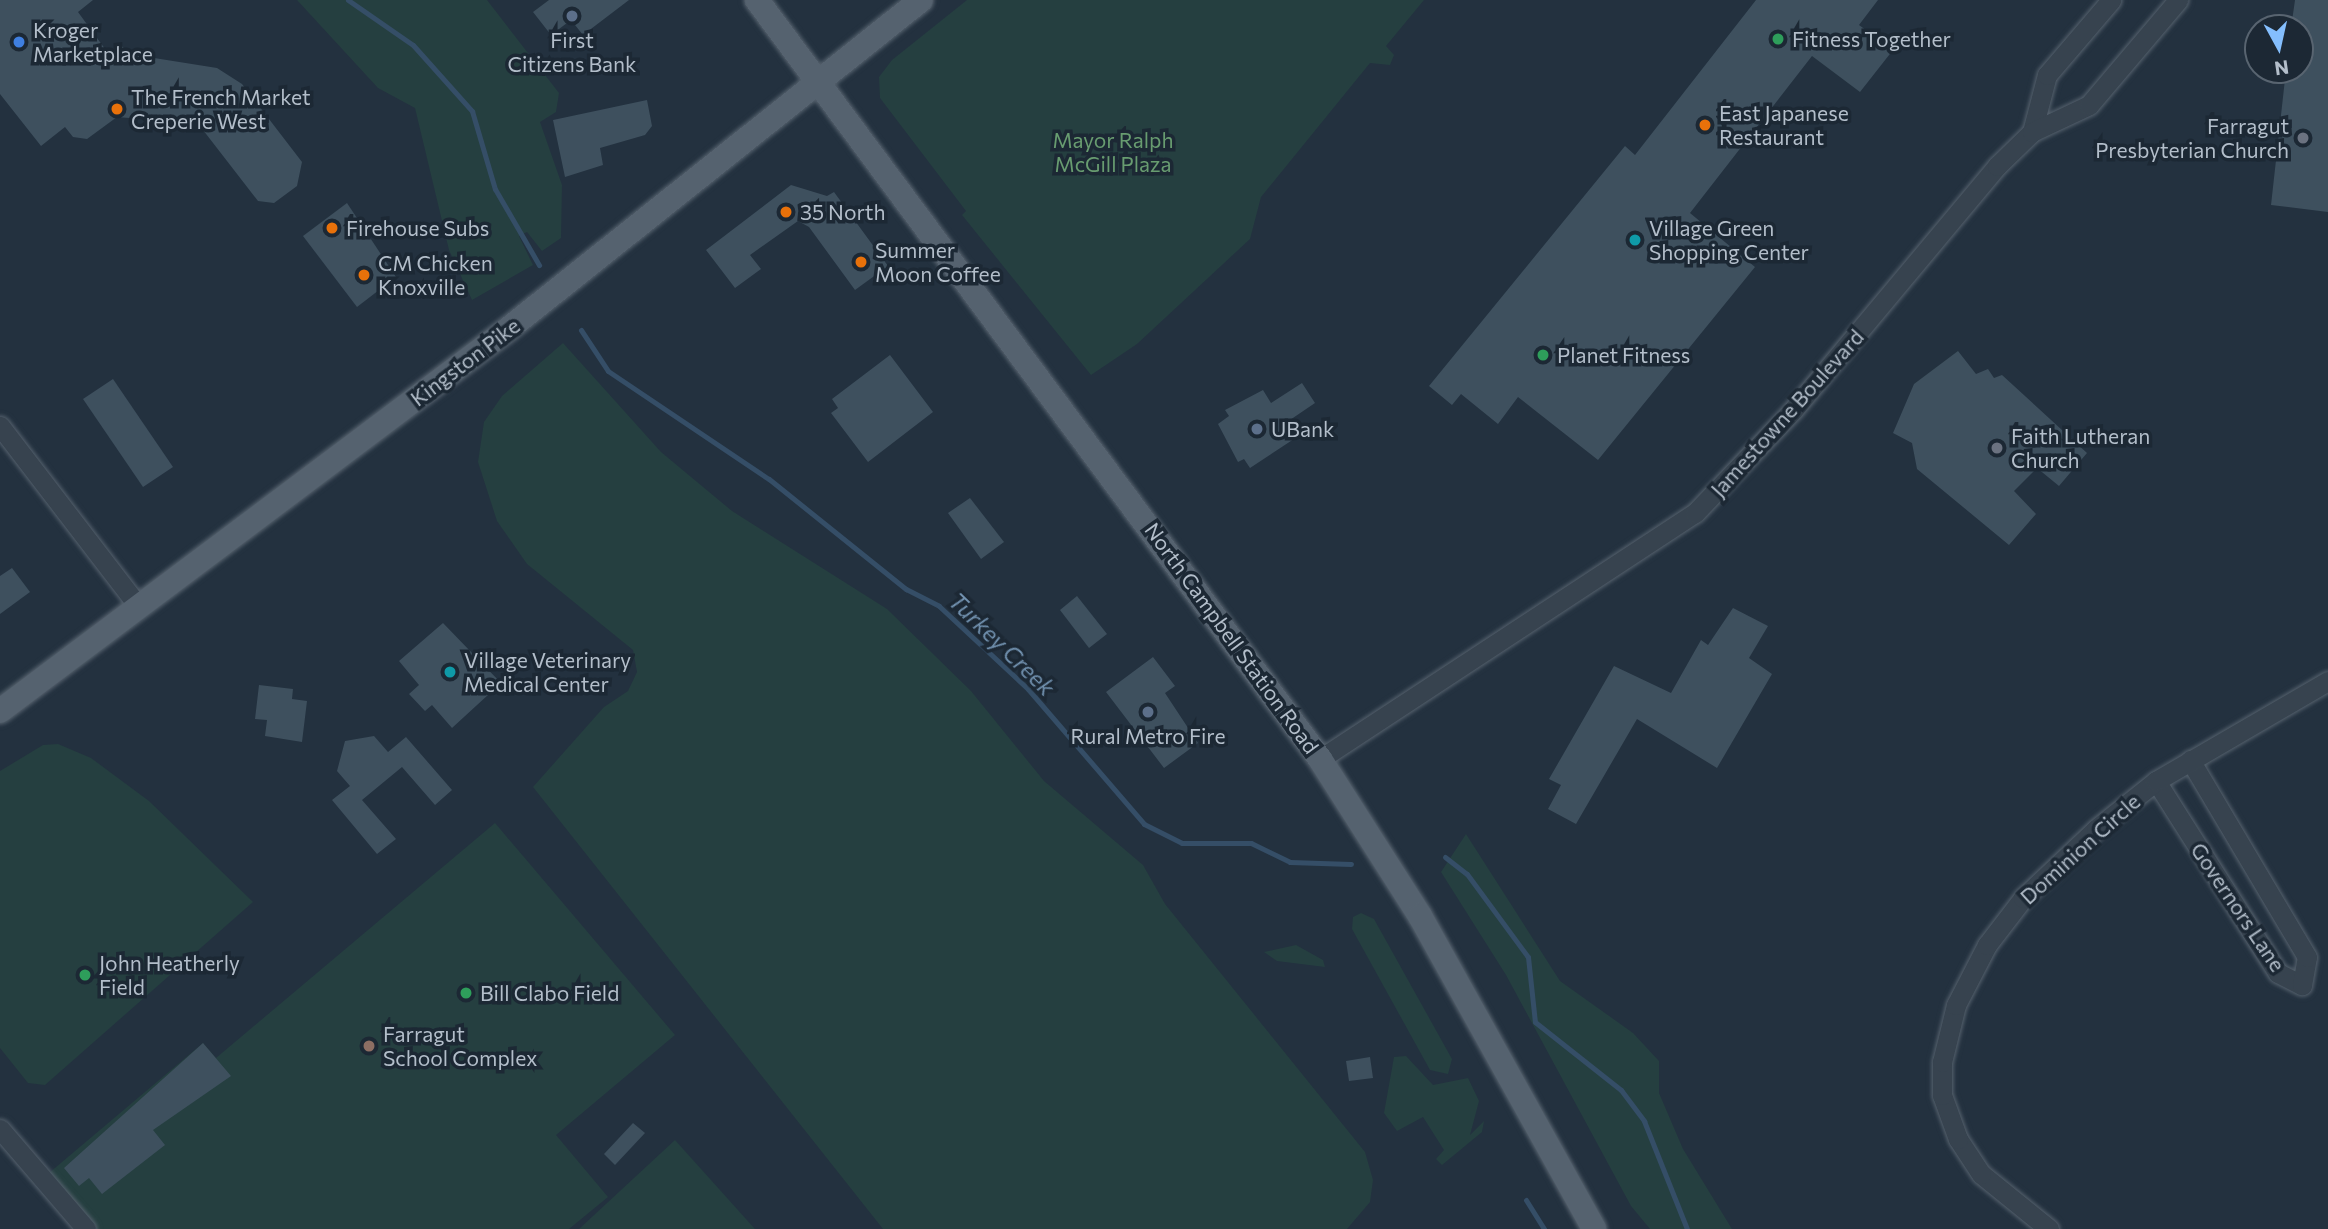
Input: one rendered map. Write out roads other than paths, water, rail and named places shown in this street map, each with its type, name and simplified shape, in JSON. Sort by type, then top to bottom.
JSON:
[{"type":"main road","name":"North Campbell Station Road","points":[[757,0],[1320,759],[1420,916],[1594,1229]]},
{"type":"main road","name":"Kingston Pike","points":[[0,711],[508,330],[921,0]]},
{"type":"street","points":[[2032,132],[2047,75],[2110,0]]},
{"type":"street","name":"Jamestowne Boulevard","points":[[1320,759],[1695,513],[1793,410],[1997,166],[2032,132],[2089,105],[2178,0]]},
{"type":"street","points":[[0,426],[138,607]]},
{"type":"street","name":"Dominion Circle","points":[[2049,1229],[1981,1174],[1958,1139],[1942,1095],[1942,1062],[1956,1005],[1987,945],[2023,898],[2156,781],[2328,681]]},
{"type":"street","name":"Governors Lane","points":[[2156,781],[2277,973],[2302,985],[2307,957],[2190,760]]},
{"type":"street","points":[[0,1129],[86,1229]]},
{"type":"waterway","name":"Turkey Creek","points":[[348,0],[413,45],[472,111],[495,189],[539,265]]},
{"type":"waterway","name":"Turkey Creek","points":[[581,330],[608,371],[769,479],[906,589],[939,606],[1028,689],[1144,824],[1182,843],[1251,843],[1290,862],[1351,864]]},
{"type":"waterway","name":"Turkey Creek","points":[[1445,857],[1467,874],[1528,957],[1535,1022],[1621,1090],[1644,1121],[1687,1229]]},
{"type":"waterway","points":[[1526,1200],[1544,1229]]},
{"type":"place","name":"First Citizens Bank","points":[[572,16]]},
{"type":"place","name":"Fitness Together","points":[[1778,39]]},
{"type":"place","name":"Kroger Marketplace","points":[[19,42]]},
{"type":"place","name":"The French Market Creperie West","points":[[117,109]]},
{"type":"place","name":"East Japanese Restaurant","points":[[1705,125]]},
{"type":"place","name":"Farragut Presbyterian Church","points":[[2303,138]]},
{"type":"place","name":"35 North","points":[[786,212]]},
{"type":"place","name":"Firehouse Subs","points":[[332,228]]},
{"type":"place","name":"Village Green Shopping Center","points":[[1635,240]]},
{"type":"place","name":"Summer Moon Coffee","points":[[861,262]]},
{"type":"place","name":"CM Chicken Knoxville","points":[[364,275]]},
{"type":"place","name":"Planet Fitness","points":[[1543,355]]},
{"type":"place","name":"UBank","points":[[1257,429]]},
{"type":"place","name":"Faith Lutheran Church","points":[[1997,448]]},
{"type":"place","name":"Village Veterinary Medical Center","points":[[450,672]]},
{"type":"place","name":"Rural Metro Fire","points":[[1148,712]]},
{"type":"place","name":"John Heatherly Field","points":[[85,975]]},
{"type":"place","name":"Bill Clabo Field","points":[[466,993]]},
{"type":"place","name":"Farragut School Complex","points":[[369,1046]]},
{"type":"park label","name":"Mayor Ralph McGill Plaza","points":[[1113,152]]}]
